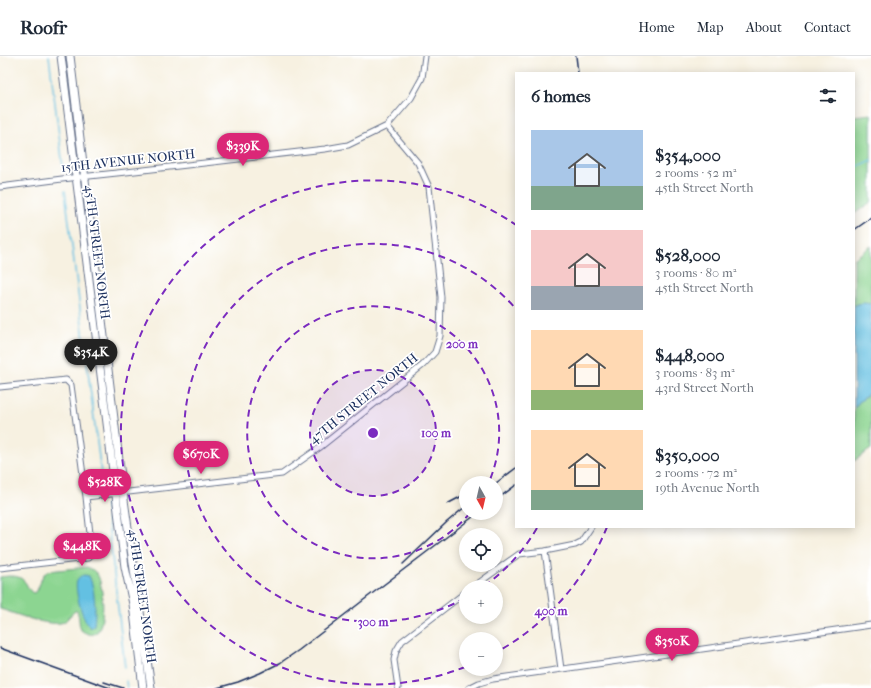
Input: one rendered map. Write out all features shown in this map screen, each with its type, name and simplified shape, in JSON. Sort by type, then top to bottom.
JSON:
[{"type":"main road","name":"45TH STREET NORTH","points":[[61,56],[76,177],[120,493],[151,688]]},
{"type":"main road","name":"45TH STREET NORTH","points":[[70,56],[85,176],[120,493],[126,567],[133,604],[144,688]]},
{"type":"street","name":"15TH AVENUE NORTH","points":[[0,187],[325,149],[348,145],[387,126],[411,98],[418,86],[422,78],[425,56]]},
{"type":"street","name":"47TH STREET NORTH","points":[[120,493],[282,474],[319,448],[384,397],[423,365],[435,351],[440,336],[441,297],[429,187],[418,163],[387,126]]},
{"type":"street","points":[[0,387],[66,380],[71,385],[92,552],[88,558],[0,568]]},
{"type":"street","points":[[86,497],[120,493]]},
{"type":"street","points":[[483,580],[519,554],[545,551],[581,542],[589,528]]},
{"type":"street","points":[[545,551],[561,669]]},
{"type":"street","points":[[398,688],[394,660],[396,651],[402,641],[459,597]]},
{"type":"street","points":[[469,688],[478,683],[492,679],[871,625]]},
{"type":"green space","points":[[871,114],[871,202],[855,213],[855,116]]},
{"type":"green space","points":[[871,246],[871,304],[858,304],[855,306],[855,258]]},
{"type":"green space","points":[[871,392],[871,449],[855,460],[855,407]]},
{"type":"green space","points":[[87,567],[97,574],[103,599],[102,620],[95,634],[89,634],[81,630],[77,611],[75,611],[64,622],[50,623],[41,622],[0,609],[0,577],[14,576],[23,579],[33,593],[37,591],[43,575],[48,571]]},
{"type":"water","points":[[858,304],[871,304],[871,392],[855,407],[855,306]]},
{"type":"water","points":[[84,575],[89,576],[94,593],[95,620],[94,625],[91,628],[82,613],[76,585],[77,580]]},
{"type":"waterway","points":[[49,56],[63,167]]},
{"type":"waterway","points":[[855,168],[871,160]]},
{"type":"waterway","points":[[65,191],[103,489]]},
{"type":"waterway","points":[[106,504],[125,668]]},
{"type":"waterway","points":[[126,681],[127,688]]},
{"type":"railway","points":[[576,56],[578,72]]},
{"type":"railway","points":[[855,229],[871,218]]},
{"type":"railway","points":[[503,478],[515,469]]},
{"type":"railway","points":[[503,495],[515,486]]},
{"type":"railway","points":[[447,504],[459,498]]},
{"type":"railway","points":[[403,564],[459,512]]},
{"type":"railway","points":[[217,688],[238,682],[280,663],[469,520]]},
{"type":"railway","points":[[0,648],[110,688]]},
{"type":"railway","points":[[104,682],[123,688]]}]
